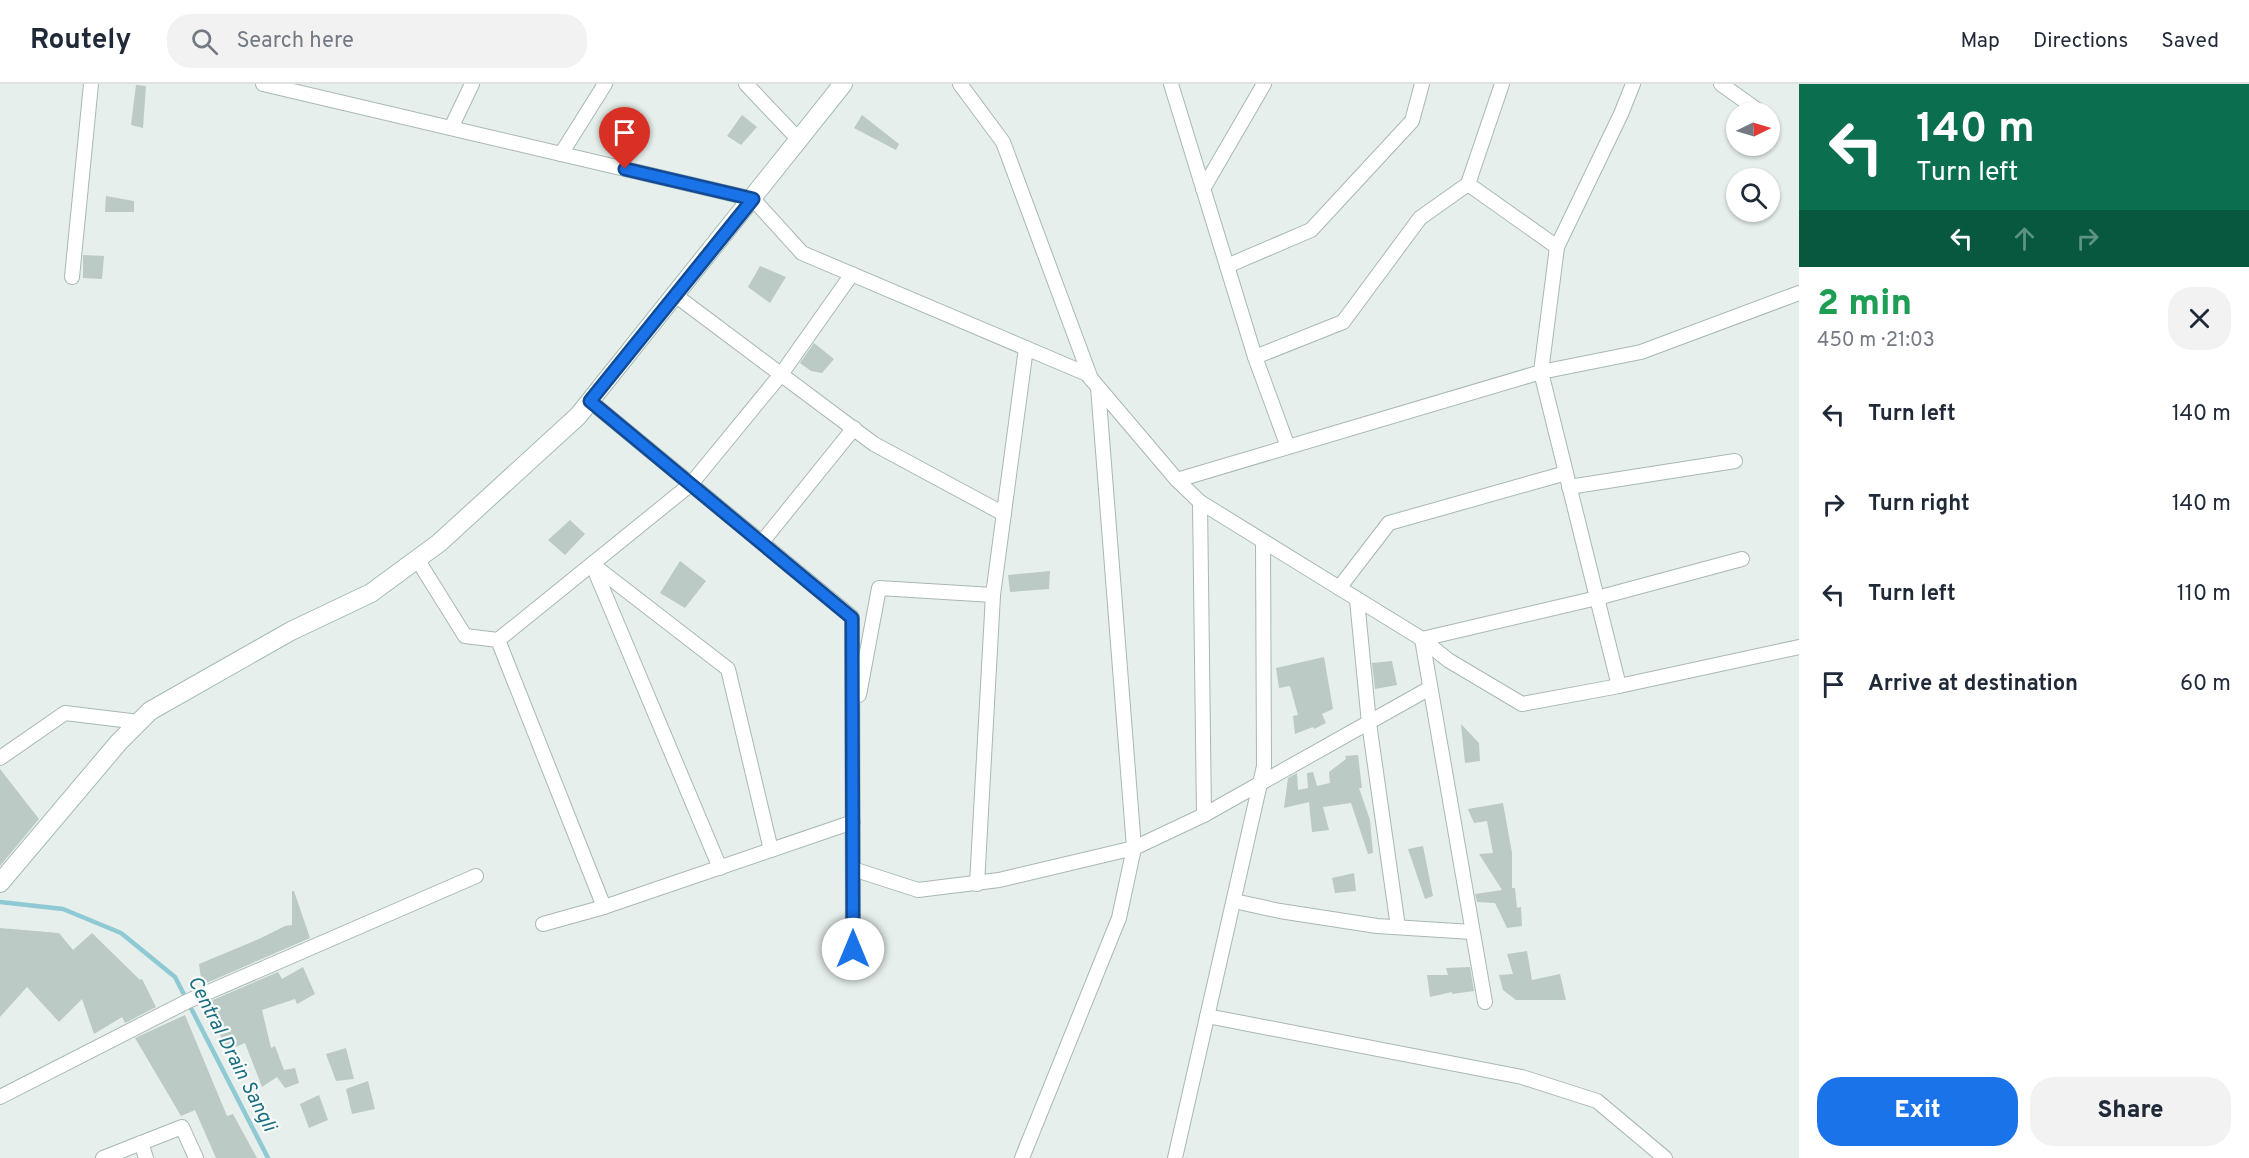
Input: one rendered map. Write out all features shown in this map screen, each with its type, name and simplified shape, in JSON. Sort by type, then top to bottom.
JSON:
[{"type":"main road","points":[[0,883],[119,742],[150,711],[291,631],[371,593],[440,543],[578,416],[800,141],[843,84]]},
{"type":"street","points":[[72,277],[91,84]]},
{"type":"street","points":[[262,84],[753,199],[802,253],[1087,374],[1177,480],[1200,502],[1422,639],[1448,660],[1522,704],[1619,686],[1799,647]]},
{"type":"street","points":[[451,128],[472,84]]},
{"type":"street","points":[[561,154],[604,84]]},
{"type":"street","points":[[746,84],[800,141]]},
{"type":"street","points":[[960,84],[1003,142],[1095,383],[1134,848],[1119,918],[1022,1158]]},
{"type":"street","points":[[1171,84],[1255,357],[1288,447]]},
{"type":"street","points":[[1203,189],[1264,84]]},
{"type":"street","points":[[1227,266],[1311,230],[1412,121],[1422,84]]},
{"type":"street","points":[[1255,357],[1343,322],[1420,218],[1468,184],[1502,84]]},
{"type":"street","points":[[1619,686],[1541,372],[1557,247],[1621,114],[1633,84]]},
{"type":"street","points":[[1721,84],[1746,102]]},
{"type":"street","points":[[1468,184],[1557,247]]},
{"type":"street","points":[[417,559],[465,636],[498,640],[691,484],[780,374],[852,274]]},
{"type":"street","points":[[1177,480],[1541,372],[1641,352],[1799,293]]},
{"type":"street","points":[[675,295],[874,444],[1004,514]]},
{"type":"street","points":[[977,884],[993,595],[1026,348]]},
{"type":"street","points":[[590,401],[852,618],[853,949]]},
{"type":"street","points":[[762,542],[854,428]]},
{"type":"street","points":[[1569,487],[1735,461]]},
{"type":"street","points":[[1339,588],[1389,523],[1566,473]]},
{"type":"street","points":[[1200,502],[1204,815]]},
{"type":"street","points":[[1175,1158],[1264,766],[1263,541]]},
{"type":"street","points":[[1422,639],[1597,598],[1742,559]]},
{"type":"street","points":[[592,564],[728,669],[771,850]]},
{"type":"street","points":[[592,564],[720,868]]},
{"type":"street","points":[[852,728],[879,588],[993,595]]},
{"type":"street","points":[[1358,600],[1369,723],[1398,927]]},
{"type":"street","points":[[1422,639],[1485,1002]]},
{"type":"street","points":[[498,640],[604,908]]},
{"type":"street","points":[[852,869],[918,890],[999,880],[1134,848],[1204,815],[1430,688]]},
{"type":"street","points":[[0,758],[65,712],[139,722]]},
{"type":"street","points":[[543,924],[604,908],[853,822]]},
{"type":"street","points":[[0,1097],[188,1001],[476,876]]},
{"type":"street","points":[[1234,901],[1280,911],[1377,926],[1472,932]]},
{"type":"street","points":[[1207,1016],[1522,1077],[1597,1101],[1665,1158]]},
{"type":"street","points":[[103,1158],[182,1127],[196,1158]]},
{"type":"street","points":[[141,1143],[146,1158]]},
{"type":"building","points":[[136,85],[146,86],[143,128],[131,125]]},
{"type":"building","points":[[742,115],[757,127],[741,145],[727,136]]},
{"type":"building","points":[[862,115],[899,144],[896,150],[854,128]]},
{"type":"building","points":[[106,196],[134,201],[134,212],[105,212]]},
{"type":"building","points":[[83,255],[104,256],[102,279],[83,278]]},
{"type":"building","points":[[760,266],[786,277],[770,303],[748,287]]},
{"type":"building","points":[[814,343],[834,359],[822,373],[811,371],[800,363]]},
{"type":"building","points":[[570,520],[585,534],[565,555],[548,540]]},
{"type":"building","points":[[680,561],[706,581],[685,608],[660,593]]},
{"type":"building","points":[[1050,571],[1049,589],[1010,592],[1008,575]]},
{"type":"building","points":[[1324,657],[1333,709],[1322,714],[1326,723],[1295,734],[1293,716],[1298,715],[1290,686],[1279,688],[1276,668]]},
{"type":"building","points":[[1392,661],[1397,685],[1375,689],[1372,663]]},
{"type":"building","points":[[1461,724],[1479,743],[1480,761],[1465,763]]},
{"type":"building","points":[[1358,755],[1362,788],[1359,788],[1370,820],[1373,853],[1368,854],[1351,803],[1323,807],[1329,830],[1312,832],[1309,802],[1284,808],[1288,778],[1297,773],[1298,790],[1308,788],[1307,773],[1313,772],[1317,786],[1330,783],[1329,772],[1346,759],[1345,756]]},
{"type":"building","points":[[0,769],[39,819],[0,866]]},
{"type":"building","points":[[1503,803],[1512,853],[1512,888],[1515,888],[1517,908],[1521,907],[1522,926],[1507,928],[1495,903],[1477,902],[1475,894],[1502,890],[1479,854],[1493,853],[1487,821],[1474,823],[1468,809]]},
{"type":"building","points":[[1423,846],[1433,896],[1425,899],[1408,849]]},
{"type":"building","points":[[1354,873],[1356,891],[1335,893],[1332,878]]},
{"type":"building","points":[[292,891],[294,891],[310,938],[202,985],[199,964],[292,925]]},
{"type":"building","points":[[0,928],[59,933],[73,950],[92,933],[140,980],[142,979],[156,1007],[125,1023],[122,1017],[94,1034],[82,999],[59,1022],[27,987],[0,1017]]},
{"type":"building","points":[[1527,951],[1532,980],[1560,974],[1566,1000],[1516,1000],[1503,990],[1499,975],[1513,974],[1507,954]]},
{"type":"building","points":[[303,967],[315,994],[297,1004],[295,999],[262,1010],[271,1048],[275,1046],[284,1070],[295,1068],[299,1083],[285,1088],[277,1077],[262,1087],[245,1043],[226,1051],[208,1002],[278,972],[282,979]]},
{"type":"building","points":[[1470,967],[1474,991],[1452,994],[1452,992],[1430,997],[1427,975],[1448,975],[1446,968]]},
{"type":"building","points":[[185,1015],[227,1116],[233,1114],[257,1158],[216,1158],[195,1110],[181,1116],[135,1038]]},
{"type":"building","points":[[346,1048],[354,1079],[336,1081],[326,1054]]},
{"type":"building","points":[[368,1081],[375,1109],[352,1114],[346,1089]]},
{"type":"building","points":[[319,1095],[328,1120],[309,1128],[300,1104]]},
{"type":"waterway","name":"Central Drain Sangli","points":[[0,902],[63,909],[121,933],[175,977],[268,1158]]},
{"type":"route","points":[[625,169],[753,199],[590,401],[852,618],[853,949]]}]
